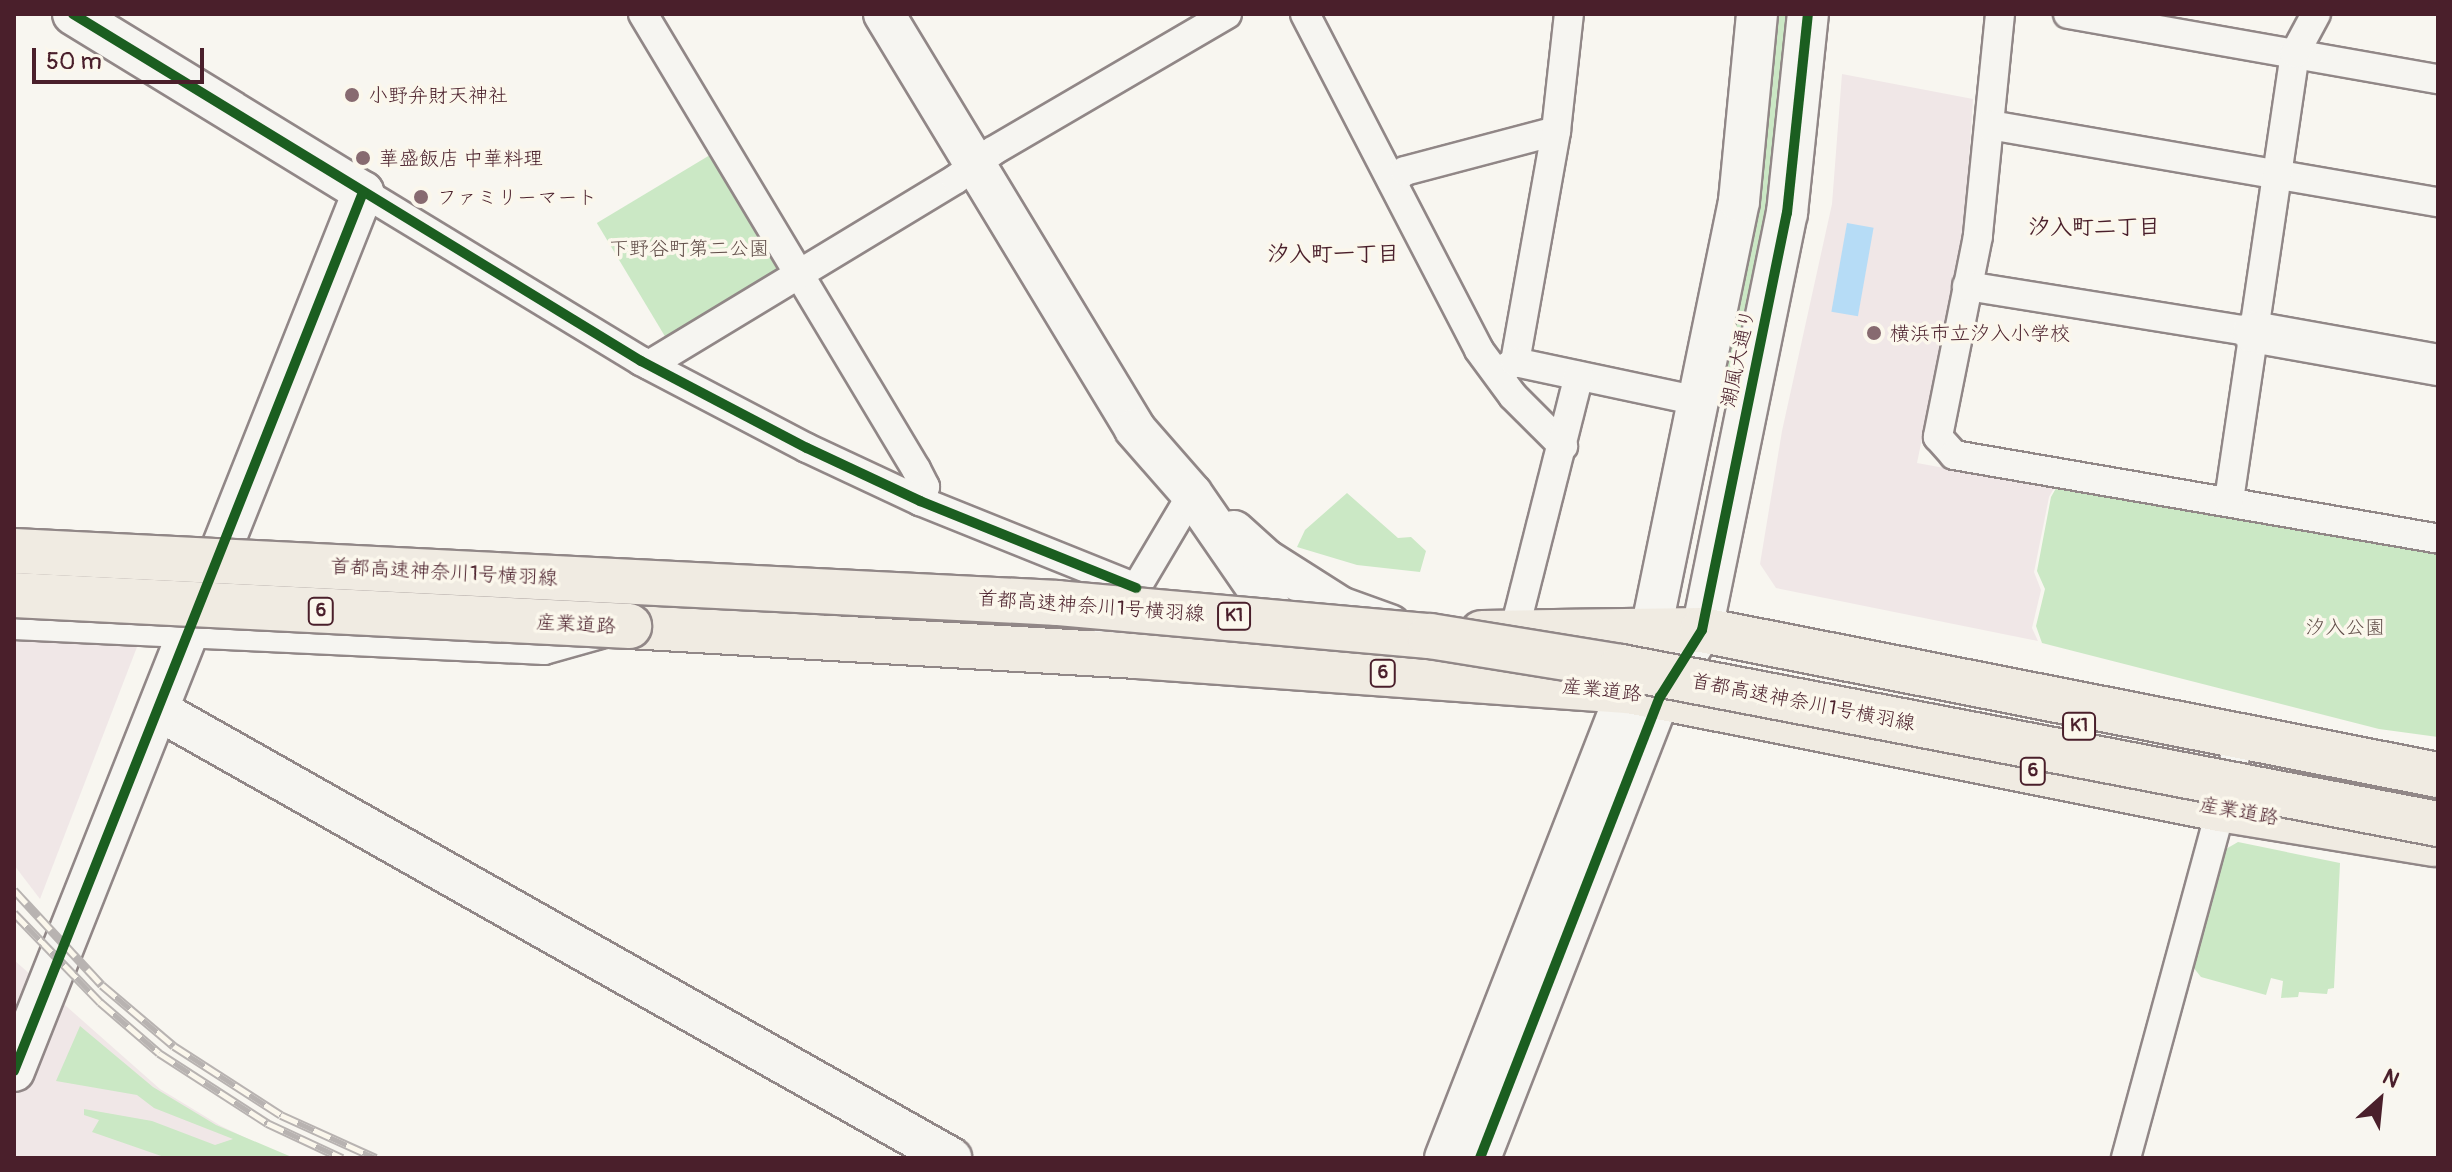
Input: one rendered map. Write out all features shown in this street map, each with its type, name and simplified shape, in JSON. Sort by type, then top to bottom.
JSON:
[{"type":"main road","name":"首都高速神奈川1号横羽線","points":[[14,522],[932,568],[1305,593],[1613,637],[2438,793]]},
{"type":"main road","name":"首都高速神奈川1号横羽線","points":[[14,551],[1058,603],[1414,634],[1621,667],[2438,824]]},
{"type":"main road","name":"産業道路","points":[[14,595],[629,626],[1117,655],[1644,694],[2220,809],[2438,845]]},
{"type":"main road","name":"産業道路","points":[[1117,655],[1288,636],[1702,630],[2438,775]]},
{"type":"street","points":[[73,14],[649,365],[807,448],[920,501],[1136,588]]},
{"type":"street","points":[[643,14],[921,478],[925,487],[920,501]]},
{"type":"street","points":[[884,14],[1135,429],[1192,494],[1266,560],[1340,607],[1413,634]]},
{"type":"street","points":[[649,365],[993,151],[1227,14]]},
{"type":"street","points":[[1305,14],[1479,350],[1505,368],[1563,446]]},
{"type":"street","points":[[1505,368],[1556,131],[1569,14]]},
{"type":"street","name":"潮風大通り","points":[[1644,694],[1651,630],[1739,201],[1757,14]]},
{"type":"street","points":[[1739,201],[1765,105],[1773,14]]},
{"type":"street","name":"潮風大通り","points":[[1644,694],[1702,630],[1787,213],[1808,14]]},
{"type":"street","points":[[2000,14],[1978,236],[1938,437],[1954,455],[2229,500],[2438,539]]},
{"type":"street","points":[[2068,14],[2164,22],[2295,53],[2434,72]]},
{"type":"street","points":[[2229,500],[2295,53],[2316,14]]},
{"type":"street","points":[[1990,125],[2438,202]]},
{"type":"street","points":[[1392,181],[1405,171],[1556,131]]},
{"type":"street","points":[[14,1071],[363,192]]},
{"type":"street","points":[[1967,286],[2438,365]]},
{"type":"street","points":[[1505,368],[1579,376],[1699,401]]},
{"type":"street","points":[[1514,632],[1579,376]]},
{"type":"street","points":[[1117,655],[1136,588],[1192,494]]},
{"type":"street","points":[[1192,494],[1288,636],[1299,647],[1336,670]]},
{"type":"street","points":[[14,625],[544,650],[629,626]]},
{"type":"street","points":[[1445,1158],[1644,694]]},
{"type":"street","points":[[1480,1158],[1644,694]]},
{"type":"street","points":[[158,710],[951,1158]]},
{"type":"street","points":[[2126,1158],[2241,734]]},
{"type":"shaded area","name":"横浜市立汐入小学校","points":[[1842,74],[1973,99],[1964,235],[1917,463],[2054,488],[2049,497],[2034,572],[2041,590],[2032,628],[2038,641],[1776,588],[1760,564],[1782,431],[1832,204]]},
{"type":"shaded area","points":[[14,639],[137,647],[40,899],[14,865]]},
{"type":"shaded area","points":[[14,960],[160,1089],[221,1126],[288,1158],[14,1158]]},
{"type":"green space","points":[[1779,14],[1788,14],[1768,221],[1732,383],[1724,381],[1761,197]]},
{"type":"green space","name":"下野谷町第二公園","points":[[710,155],[782,275],[669,343],[597,223]]},
{"type":"green space","name":"汐入公園","points":[[2059,483],[2438,553],[2438,737],[2379,729],[2042,643],[2036,626],[2045,589],[2037,571],[2051,497]]},
{"type":"green space","points":[[1347,493],[1398,538],[1411,537],[1426,551],[1420,572],[1357,565],[1297,547],[1305,530]]},
{"type":"green space","points":[[2238,842],[2340,863],[2334,988],[2328,989],[2327,994],[2299,992],[2298,997],[2281,998],[2283,981],[2271,978],[2266,995],[2201,977],[2193,967],[2219,853]]},
{"type":"green space","points":[[80,1026],[153,1087],[216,1125],[294,1158],[167,1158],[92,1132],[99,1120],[84,1115],[84,1109],[152,1121],[215,1145],[233,1139],[154,1108],[137,1095],[56,1081]]},
{"type":"water","points":[[1847,223],[1874,228],[1858,316],[1831,312]]},
{"type":"railway","points":[[14,890],[102,985],[174,1046],[281,1115],[376,1158]]},
{"type":"railway","points":[[14,913],[100,1002],[159,1053],[267,1123],[342,1158]]},
{"type":"cycle path","points":[[73,14],[641,361],[807,448],[920,501],[1136,588]]},
{"type":"cycle path","points":[[1480,1158],[1660,697],[1702,630],[1787,213],[1808,14]]},
{"type":"cycle path","points":[[14,1071],[363,192]]},
{"type":"place","name":"小野弁財天神社","points":[[352,95]]},
{"type":"place","name":"華盛飯店 中華料理","points":[[363,158]]},
{"type":"place","name":"ファミリーマート","points":[[421,197]]},
{"type":"place","name":"横浜市立汐入小学校","points":[[1874,333]]},
{"type":"district","name":"汐入町二丁目","points":[[2094,228]]},
{"type":"district","name":"汐入町一丁目","points":[[1333,255]]}]
